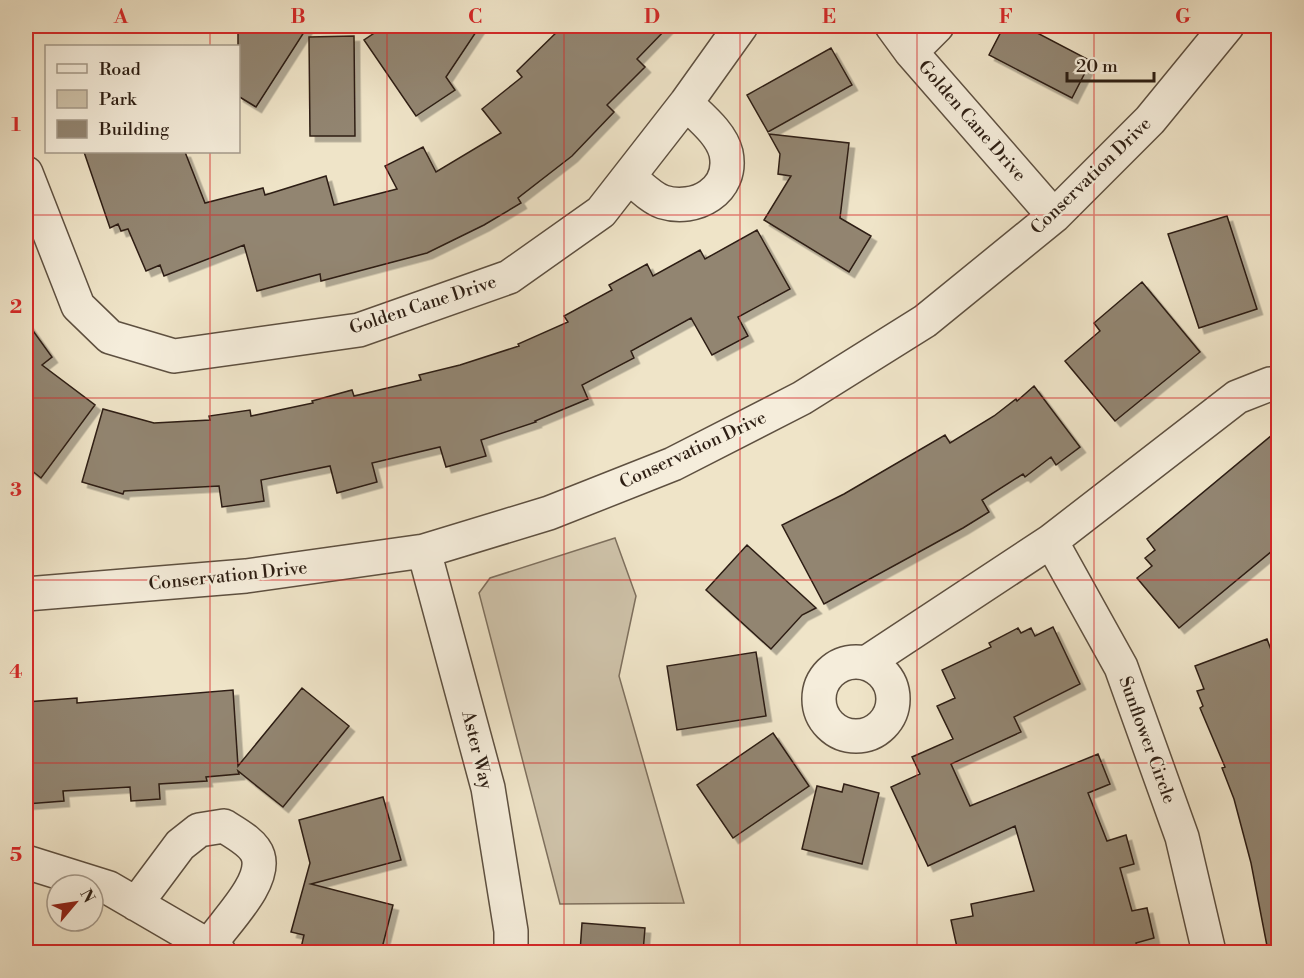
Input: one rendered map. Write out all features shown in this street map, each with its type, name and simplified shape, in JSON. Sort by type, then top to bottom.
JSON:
[{"type":"street","name":"Golden Cane Drive","points":[[26,173],[78,306],[110,337],[174,356],[359,330],[509,277],[601,212],[686,103],[741,26]]},
{"type":"street","name":"Golden Cane Drive","points":[[892,26],[911,52],[1054,216]]},
{"type":"street","points":[[911,52],[937,26]]},
{"type":"street","name":"Conservation Drive","points":[[26,594],[246,576],[424,551],[549,513],[673,464],[802,398],[925,321],[1054,216],[1150,120],[1227,26]]},
{"type":"street","points":[[629,177],[660,201],[683,206],[714,193],[726,172],[726,153],[718,137],[686,103]]},
{"type":"street","points":[[866,663],[1051,541],[1237,397],[1270,384],[1278,386]]},
{"type":"street","name":"Sunflower Circle","points":[[1051,541],[1121,667],[1182,837],[1209,952]]},
{"type":"street","name":"Aster Way","points":[[424,551],[488,788],[511,931],[511,952]]},
{"type":"street","points":[[26,862],[109,888],[211,950],[242,904],[259,871],[258,855],[244,839],[224,825],[199,830],[180,845],[136,904]]},
{"type":"green space","points":[[615,538],[636,596],[619,676],[684,903],[560,904],[479,593],[490,578]]},
{"type":"building","points":[[238,26],[308,26],[256,107],[240,97],[240,45],[238,45]]},
{"type":"building","points":[[385,26],[480,26],[446,77],[455,90],[416,116],[364,40]]},
{"type":"building","points":[[563,26],[669,26],[637,59],[645,67],[607,105],[614,112],[572,156],[518,198],[521,203],[484,225],[427,253],[321,281],[320,274],[257,291],[244,245],[164,276],[160,265],[146,271],[128,229],[121,231],[118,224],[110,228],[84,153],[185,153],[205,203],[263,188],[265,195],[326,176],[334,205],[397,189],[385,166],[423,147],[436,172],[501,133],[482,109],[522,77],[517,71]]},
{"type":"building","points":[[1004,26],[1024,26],[1091,61],[1072,98],[989,55]]},
{"type":"building","points":[[354,36],[355,136],[310,136],[309,37]]},
{"type":"building","points":[[831,48],[852,85],[768,132],[747,95]]},
{"type":"building","points":[[769,134],[849,143],[840,218],[871,236],[849,272],[764,220],[791,176],[778,174],[780,154]]},
{"type":"building","points":[[1227,216],[1257,309],[1199,328],[1168,234]]},
{"type":"building","points":[[757,230],[790,289],[738,317],[748,336],[712,355],[691,318],[631,351],[634,358],[582,385],[588,399],[536,422],[481,440],[486,456],[446,467],[440,447],[372,463],[377,482],[337,493],[330,466],[261,480],[264,501],[222,507],[219,486],[124,491],[123,494],[82,482],[103,409],[154,423],[210,420],[209,416],[250,410],[251,416],[313,403],[312,401],[352,390],[354,396],[421,380],[419,375],[460,365],[519,346],[518,344],[568,322],[564,316],[612,290],[609,285],[647,264],[653,276],[700,250],[705,259]]},
{"type":"building","points":[[1142,282],[1200,352],[1115,421],[1065,361],[1100,331],[1094,323]]},
{"type":"building","points":[[26,321],[52,357],[42,365],[95,405],[41,478],[26,466]]},
{"type":"building","points":[[1034,386],[1080,447],[1056,465],[1051,457],[1025,477],[1023,474],[982,500],[989,512],[963,528],[824,604],[782,525],[844,494],[945,435],[950,443],[994,416],[1016,399],[1017,401]]},
{"type":"building","points":[[1278,430],[1278,546],[1179,628],[1137,578],[1152,566],[1145,558],[1155,550],[1147,539]]},
{"type":"building","points":[[747,545],[816,608],[802,615],[771,649],[706,590]]},
{"type":"building","points":[[1053,627],[1080,684],[1014,717],[1021,732],[951,764],[970,806],[1098,754],[1110,784],[1088,793],[1107,841],[1126,835],[1134,864],[1120,868],[1132,911],[1147,908],[1154,938],[1136,943],[1139,952],[958,952],[951,920],[973,916],[971,904],[1034,891],[1015,826],[928,866],[891,787],[920,774],[912,757],[953,739],[937,706],[955,698],[942,670],[991,647],[989,643],[1018,628],[1021,633],[1031,628],[1035,636]]},
{"type":"building","points":[[1267,639],[1278,669],[1278,945],[1267,946],[1251,863],[1234,799],[1222,768],[1225,767],[1200,708],[1203,706],[1197,691],[1204,689],[1195,666]]},
{"type":"building","points":[[756,652],[766,716],[677,730],[667,666]]},
{"type":"building","points":[[302,688],[349,726],[283,807],[238,771],[239,774],[206,777],[207,781],[159,784],[160,799],[131,801],[130,787],[63,791],[64,801],[26,804],[26,702],[77,698],[77,703],[233,690],[238,766]]},
{"type":"building","points":[[773,733],[809,786],[733,838],[697,785]]},
{"type":"building","points":[[844,784],[879,793],[862,864],[802,849],[817,786],[842,792]]},
{"type":"building","points":[[383,797],[401,860],[311,884],[393,905],[381,952],[319,952],[301,948],[304,935],[291,932],[310,863],[299,820]]},
{"type":"building","points":[[582,923],[645,928],[643,952],[580,952]]}]
